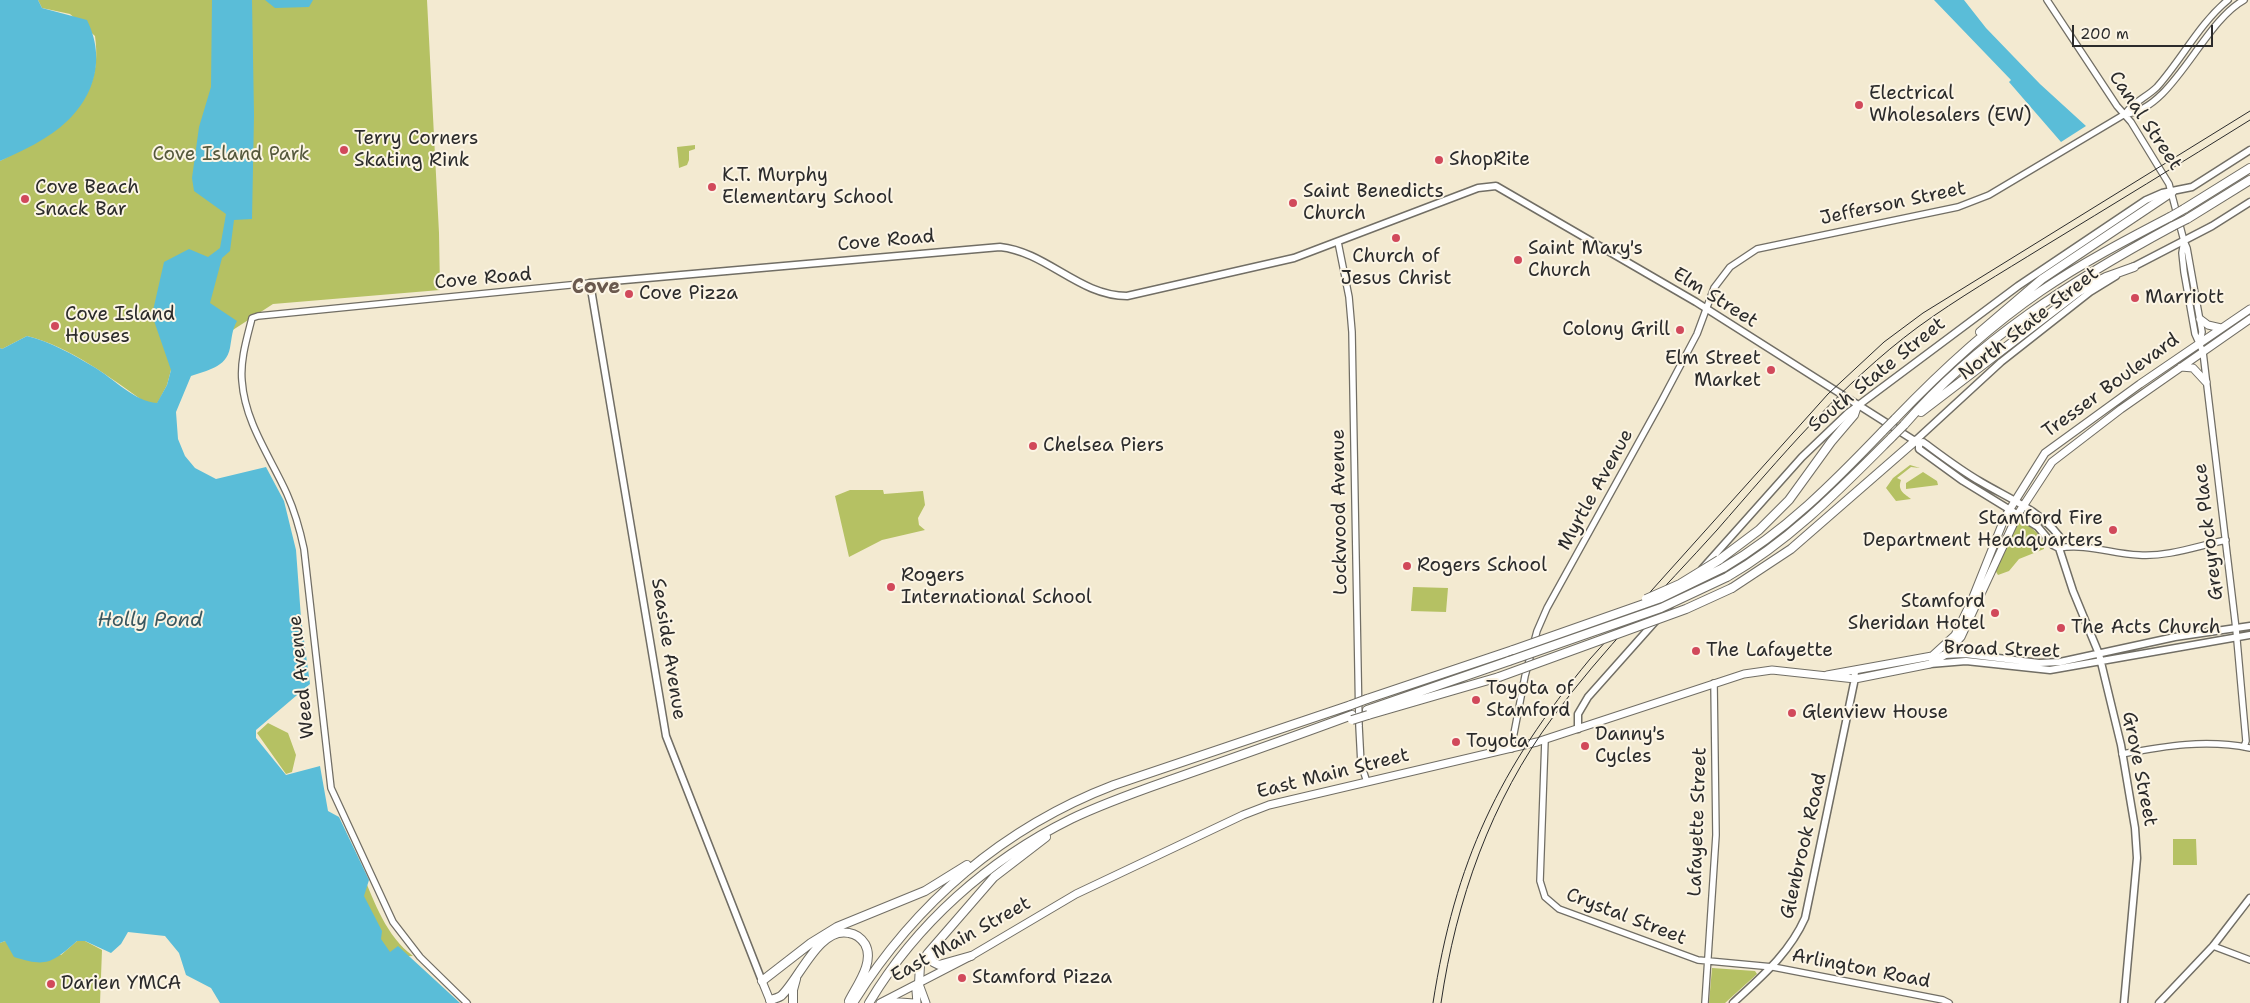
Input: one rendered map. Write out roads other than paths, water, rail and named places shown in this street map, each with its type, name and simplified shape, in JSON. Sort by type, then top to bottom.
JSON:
[{"type":"highway","points":[[1959,356],[1999,322],[2048,287],[2099,255],[2184,209],[2250,168]]},
{"type":"highway","points":[[869,1003],[912,943],[960,894],[1013,852],[1072,818],[1119,798],[1352,718],[1437,686],[1661,608],[1727,577],[1768,551],[1808,520],[1954,373],[2020,318],[2091,271],[2187,219],[2250,180]]},
{"type":"highway","points":[[762,980],[811,942],[837,926],[925,891],[1036,822],[1098,792],[1661,598],[1723,568],[1766,540],[1800,514],[1959,356],[1989,323],[2042,280],[2172,192]]},
{"type":"highway","points":[[1904,425],[2078,292],[2106,277],[2134,267]]},
{"type":"highway","points":[[1580,627],[1669,589],[1719,560],[1759,530],[1789,500],[1831,442],[1854,415],[1857,406]]},
{"type":"highway","points":[[1368,712],[1499,678],[1686,609],[1732,588],[1796,546],[1917,443]]},
{"type":"highway","points":[[919,984],[919,970],[922,961],[1002,870],[1072,818]]},
{"type":"highway","points":[[853,1003],[882,960],[915,920],[952,883],[992,850]]},
{"type":"highway","points":[[952,926],[932,951],[932,960],[942,965],[971,956]]},
{"type":"highway","points":[[771,1002],[781,995],[820,945],[836,934],[851,933],[860,938],[867,949],[868,959],[848,1003]]},
{"type":"highway","points":[[793,1003],[792,990],[806,962]]},
{"type":"main road","name":"South State Street","points":[[1578,729],[1577,718],[1584,702],[1808,451],[1857,406],[1962,326],[2046,266],[2146,200],[2162,192],[2172,192],[2192,187],[2250,150]]},
{"type":"main road","name":"Elm Street","points":[[1496,186],[1706,309],[1917,443]]},
{"type":"main road","name":"Cove Road","points":[[590,283],[1000,247],[1022,250],[1040,258],[1099,292],[1127,296],[1294,258],[1478,188],[1496,186]]},
{"type":"main road","name":"North State Street","points":[[1917,443],[1963,395],[2090,292],[2184,241],[2250,202]]},
{"type":"main road","name":"Seaside Avenue","points":[[590,283],[666,736],[771,1002]]},
{"type":"main road","name":"Tresser Boulevard","points":[[2009,509],[2045,453],[2200,342],[2250,309]]},
{"type":"main road","points":[[2200,319],[2208,326],[2222,328]]},
{"type":"main road","name":"Tresser Boulevard","points":[[2018,514],[2052,462],[2121,409],[2250,319]]},
{"type":"main road","points":[[2181,367],[2193,368],[2206,382]]},
{"type":"main road","name":"Grove Street","points":[[2059,548],[2053,545],[2038,527],[1963,481],[1919,449],[1917,443],[1924,442],[1962,470],[2023,505],[2059,536],[2059,548],[2100,662],[2122,754],[2137,849],[2124,1003]]},
{"type":"main road","points":[[1931,660],[1955,635],[1971,602],[2009,509]]},
{"type":"main road","name":"East Main Street","points":[[881,1002],[971,956],[1076,894],[1242,815],[1268,805],[1545,740],[1744,674],[1764,670],[1827,676],[1855,675],[1931,660],[1946,654],[1960,637],[2018,514]]},
{"type":"main road","name":"Broad Street","points":[[1946,654],[1965,654],[2039,663],[2070,660],[2175,637],[2250,626]]},
{"type":"main road","name":"Broad Street","points":[[1931,660],[1966,661],[2044,670],[2250,635]]},
{"type":"main road","name":"Glenbrook Road","points":[[1733,1003],[1773,967],[1792,944],[1806,917],[1855,675]]},
{"type":"main road","points":[[2159,1003],[2213,946],[2250,898]]},
{"type":"main road","points":[[881,1002],[915,1003],[919,984]]},
{"type":"main road","points":[[919,984],[926,1003]]},
{"type":"street","name":"Canal Street","points":[[2047,0],[2161,170],[2172,192],[2184,241]]},
{"type":"street","points":[[2125,114],[2130,107],[2156,88],[2213,14],[2228,0]]},
{"type":"street","points":[[2125,114],[2136,112],[2161,95],[2221,19],[2244,0]]},
{"type":"street","name":"Jefferson Street","points":[[1706,309],[1714,288],[1730,267],[1757,249],[1971,203],[1989,195],[2125,114]]},
{"type":"street","name":"Greyrock Place","points":[[2184,241],[2187,248],[2200,319],[2202,332],[2200,342]]},
{"type":"street","name":"Greyrock Place","points":[[2184,241],[2182,253],[2184,272],[2196,334],[2203,352],[2236,629],[2247,748]]},
{"type":"street","name":"Lockwood Avenue","points":[[1338,242],[1349,296],[1352,332],[1359,726],[1361,764],[1367,782]]},
{"type":"street","name":"Cove Road","points":[[252,318],[590,283]]},
{"type":"street","name":"Myrtle Avenue","points":[[1511,749],[1525,676],[1542,617],[1661,402],[1697,334],[1706,309]]},
{"type":"street","name":"Weed Avenue","points":[[252,318],[242,365],[243,388],[262,447],[287,493],[300,530],[304,549],[331,788],[393,922],[420,957],[467,1003]]},
{"type":"street","points":[[2059,548],[2073,546],[2147,555],[2161,554],[2226,540]]},
{"type":"street","name":"Lafayette Street","points":[[1705,1003],[1716,835],[1714,683]]},
{"type":"street","name":"Crystal Street","points":[[1545,740],[1540,881],[1542,892],[1549,902],[1559,909],[1621,933],[1707,962],[1773,967]]},
{"type":"street","points":[[2122,754],[2199,743],[2247,748]]},
{"type":"street","points":[[2213,946],[2250,960]]},
{"type":"street","name":"Arlington Road","points":[[1773,967],[1946,1001]]},
{"type":"water","points":[[0,0],[38,0],[42,8],[87,20],[94,37],[96,55],[91,87],[73,115],[45,138],[0,161]]},
{"type":"water","name":"Holly Pond","points":[[212,0],[252,0],[254,115],[252,219],[234,220],[230,251],[222,258],[210,303],[237,321],[228,355],[215,367],[191,376],[176,412],[178,439],[185,456],[195,468],[216,479],[266,467],[284,501],[296,550],[301,618],[310,684],[256,730],[256,738],[286,775],[320,766],[328,811],[339,817],[369,880],[364,896],[382,931],[381,939],[390,952],[398,946],[460,1003],[220,1003],[211,988],[186,975],[179,953],[165,936],[128,932],[121,944],[111,953],[85,941],[77,941],[61,955],[41,962],[14,957],[5,941],[0,943],[0,348],[2,349],[27,336],[36,339],[86,362],[132,394],[149,402],[157,403],[167,385],[171,370],[152,315],[164,262],[189,249],[208,257],[220,248],[226,214],[194,191],[192,178],[199,127],[211,87]]},
{"type":"water","points":[[265,0],[313,0],[309,7],[275,8]]},
{"type":"water","points":[[1934,0],[1964,0],[1986,28],[2040,84],[2086,126],[2061,142],[2009,82],[2011,80]]},
{"type":"railway","points":[[1433,1003],[1442,952],[1468,861],[1506,779],[1530,739],[1590,659],[1828,394],[1884,342],[1923,313],[2250,111]]},
{"type":"railway","points":[[1441,1003],[1456,927],[1479,853],[1494,817],[1531,749],[1553,717],[1592,668],[1788,449],[1837,397],[1890,349],[1918,327],[1980,286],[2250,120]]},
{"type":"place","name":"Electrical Wholesalers (EW)","points":[[1859,105]]},
{"type":"place","name":"Terry Corners Skating Rink","points":[[344,150]]},
{"type":"place","name":"ShopRite","points":[[1439,160]]},
{"type":"place","name":"K.T. Murphy Elementary School","points":[[712,187]]},
{"type":"place","name":"Cove Beach Snack Bar","points":[[25,199]]},
{"type":"place","name":"Saint Benedicts Church","points":[[1293,203]]},
{"type":"place","name":"Church of Jesus Christ","points":[[1396,238]]},
{"type":"place","name":"Saint Mary's Church","points":[[1518,260]]},
{"type":"place","name":"Cove Pizza","points":[[629,294]]},
{"type":"place","name":"Marriott","points":[[2135,298]]},
{"type":"place","name":"Cove Island Houses","points":[[55,326]]},
{"type":"place","name":"Colony Grill","points":[[1680,330]]},
{"type":"place","name":"Elm Street Market","points":[[1771,370]]},
{"type":"place","name":"Chelsea Piers","points":[[1033,446]]},
{"type":"place","name":"Stamford Fire Department Headquarters","points":[[2113,530]]},
{"type":"place","name":"Rogers School","points":[[1407,566]]},
{"type":"place","name":"Rogers International School","points":[[891,587]]},
{"type":"place","name":"Stamford Sheridan Hotel","points":[[1995,613]]},
{"type":"place","name":"The Acts Church","points":[[2061,628]]},
{"type":"place","name":"The Lafayette","points":[[1696,651]]},
{"type":"place","name":"Toyota of Stamford","points":[[1476,700]]},
{"type":"place","name":"Glenview House","points":[[1792,713]]},
{"type":"place","name":"Toyota","points":[[1456,742]]},
{"type":"place","name":"Danny's Cycles","points":[[1585,746]]},
{"type":"place","name":"Stamford Pizza","points":[[962,978]]},
{"type":"place","name":"Darien YMCA","points":[[51,984]]},
{"type":"district","name":"Cove","points":[[596,288]]},
{"type":"park label","name":"Cove Island Park","points":[[231,155]]}]
